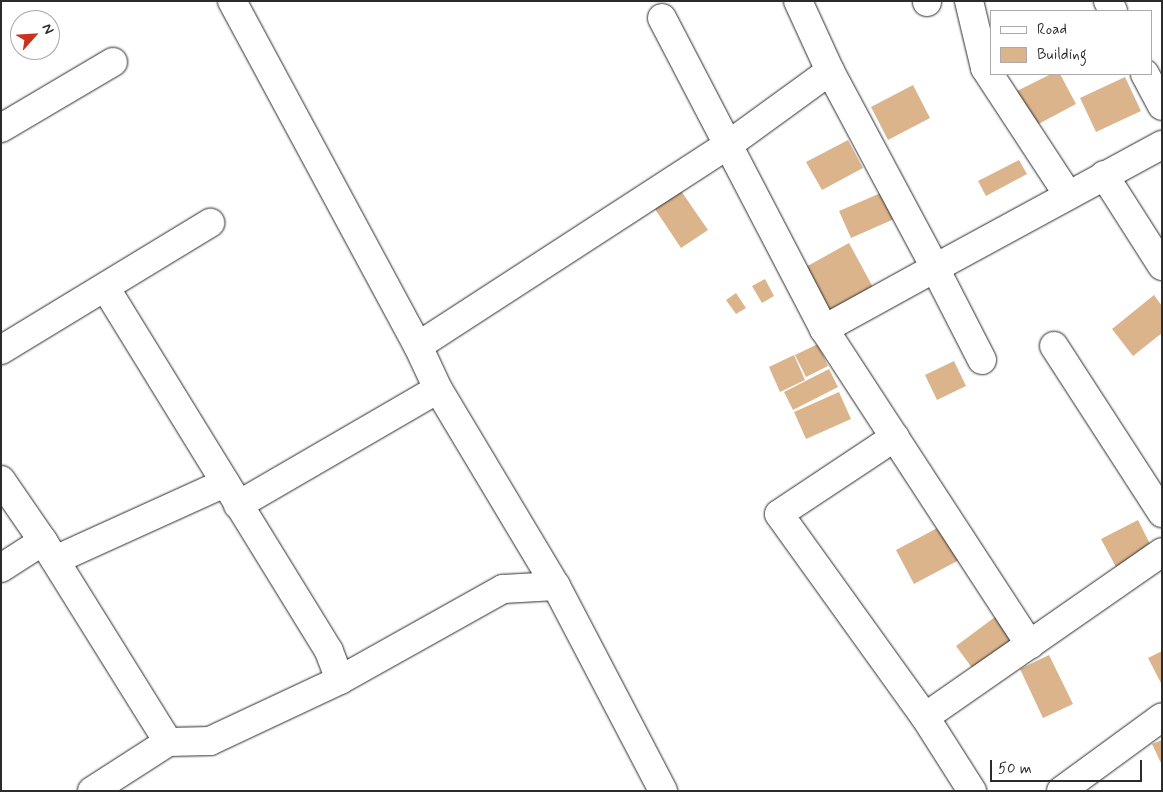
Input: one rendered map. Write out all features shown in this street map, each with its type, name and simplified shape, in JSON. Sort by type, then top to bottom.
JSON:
[{"type":"street","points":[[232,1],[418,346],[438,389],[556,586],[663,791]]},
{"type":"street","points":[[798,1],[830,71],[982,360]]},
{"type":"street","points":[[970,1],[985,68],[1068,195]]},
{"type":"street","points":[[662,18],[824,329],[1030,645]]},
{"type":"street","points":[[1,128],[113,62]]},
{"type":"street","points":[[418,346],[728,145],[830,71]]},
{"type":"street","points":[[1146,75],[1162,106]]},
{"type":"street","points":[[824,329],[1162,145]]},
{"type":"street","points":[[1104,175],[1162,266]]},
{"type":"street","points":[[1,350],[210,223]]},
{"type":"street","points":[[105,287],[329,651],[340,680]]},
{"type":"street","points":[[1054,346],[1162,513]]},
{"type":"street","points":[[1,568],[49,550],[231,494],[438,389]]},
{"type":"street","points":[[895,437],[779,514],[925,718],[972,791]]},
{"type":"street","points":[[1,480],[49,550],[168,742]]},
{"type":"street","points":[[925,718],[1162,552]]},
{"type":"street","points":[[92,791],[168,742],[210,740],[340,680],[503,589],[556,586]]},
{"type":"street","points":[[1061,791],[1162,717]]},
{"type":"building","points":[[1049,75],[1061,75],[1076,104],[1031,128],[1013,93]]},
{"type":"building","points":[[1125,77],[1141,111],[1096,132],[1080,98]]},
{"type":"building","points":[[913,85],[930,118],[888,140],[871,107]]},
{"type":"building","points":[[848,140],[863,168],[822,190],[806,162]]},
{"type":"building","points":[[1019,160],[1027,174],[986,196],[978,181]]},
{"type":"building","points":[[679,188],[708,230],[681,248],[653,206]]},
{"type":"building","points":[[890,189],[901,216],[851,238],[839,211]]},
{"type":"building","points":[[849,243],[874,289],[828,313],[804,268]]},
{"type":"building","points":[[765,279],[774,296],[762,303],[752,286]]},
{"type":"building","points":[[736,293],[746,308],[736,314],[726,300]]},
{"type":"building","points":[[1154,295],[1162,306],[1162,333],[1133,356],[1112,329]]},
{"type":"building","points":[[818,344],[828,366],[806,377],[795,355]]},
{"type":"building","points":[[794,355],[805,380],[780,392],[769,367]]},
{"type":"building","points":[[954,361],[966,386],[937,400],[925,375]]},
{"type":"building","points":[[829,369],[838,387],[793,410],[784,392]]},
{"type":"building","points":[[839,392],[851,419],[806,439],[794,412]]},
{"type":"building","points":[[1138,520],[1152,548],[1116,567],[1101,539]]},
{"type":"building","points":[[943,525],[961,559],[914,584],[896,550]]},
{"type":"building","points":[[999,614],[1021,643],[978,676],[956,646]]},
{"type":"building","points":[[1162,651],[1162,685],[1148,658]]},
{"type":"building","points":[[1049,655],[1073,704],[1043,718],[1020,669]]},
{"type":"building","points":[[1162,740],[1162,765],[1152,744]]}]
